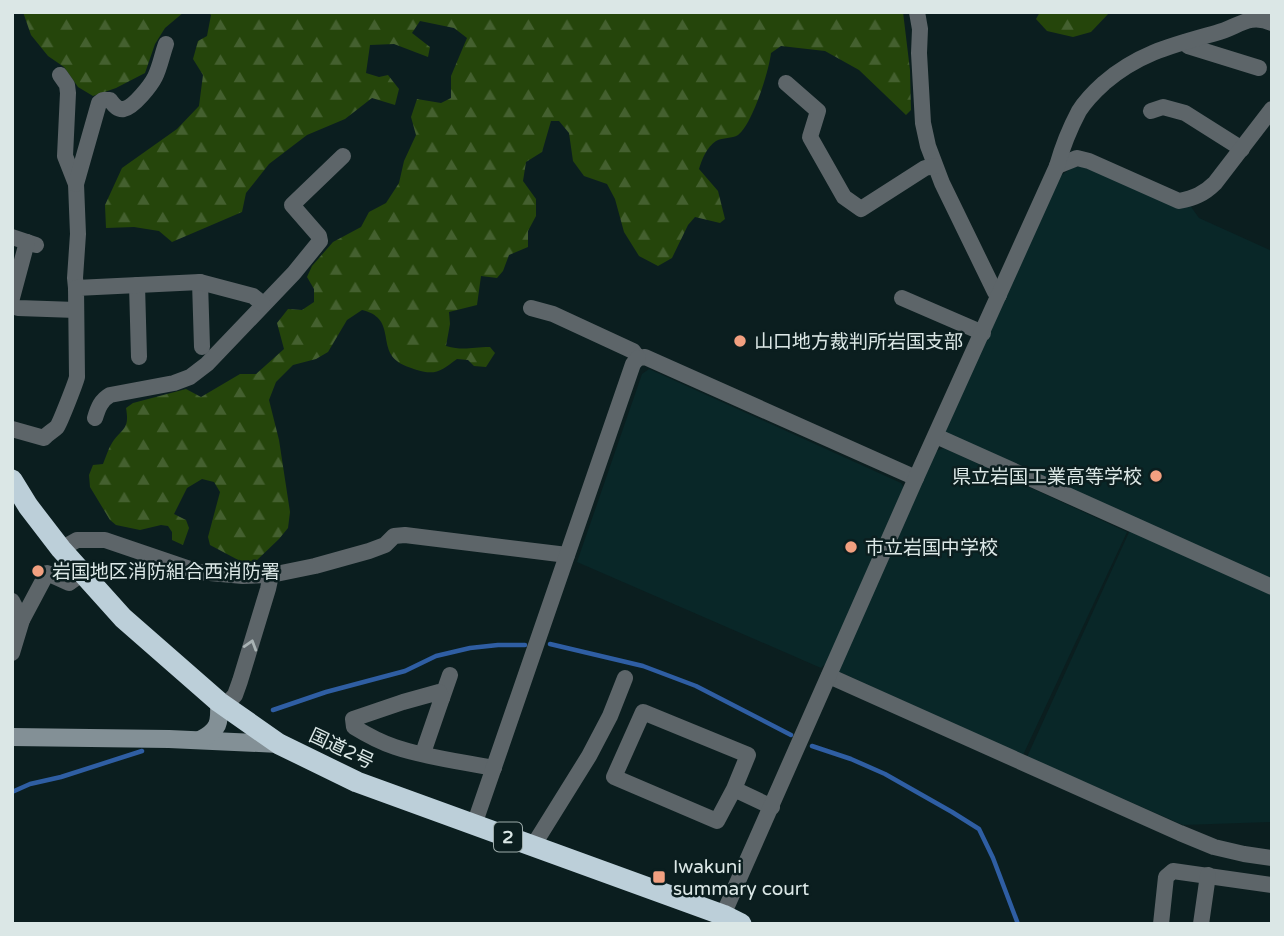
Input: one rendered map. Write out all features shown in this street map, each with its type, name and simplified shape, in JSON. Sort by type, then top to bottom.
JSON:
[{"type":"highway","name":"国道2号","points":[[12,480],[61,549],[123,618],[221,705],[279,744],[357,782],[732,919]]},
{"type":"street","points":[[917,12],[923,123],[928,146],[995,292],[999,295]]},
{"type":"street","points":[[732,919],[772,807],[1078,114],[1091,95],[1119,70],[1140,58],[1224,31],[1257,15],[1272,23]]},
{"type":"street","points":[[1186,42],[1188,46],[1259,68]]},
{"type":"street","points":[[12,429],[44,438],[58,426],[76,386],[76,184],[99,103],[110,100],[121,109],[127,108],[141,96],[154,79],[166,44]]},
{"type":"street","points":[[60,75],[68,93],[65,156],[76,184]]},
{"type":"street","points":[[786,83],[818,111],[810,137],[844,197],[861,209],[925,168],[935,166]]},
{"type":"street","points":[[1151,111],[1163,107],[1185,113],[1242,149]]},
{"type":"street","points":[[1057,166],[1077,158],[1179,201],[1192,199],[1206,192],[1272,109]]},
{"type":"street","points":[[95,418],[104,398],[110,395],[174,383],[190,377],[207,363],[294,273],[320,242],[319,236],[292,205],[343,156]]},
{"type":"street","points":[[12,298],[25,241]]},
{"type":"street","points":[[76,288],[200,282],[253,296],[263,304]]},
{"type":"street","points":[[200,282],[202,347]]},
{"type":"street","points":[[137,285],[139,357]]},
{"type":"street","points":[[902,298],[982,332]]},
{"type":"street","points":[[12,306],[76,310]]},
{"type":"street","points":[[531,308],[553,314],[633,351],[638,358]]},
{"type":"street","points":[[474,825],[633,364],[638,358],[645,357],[916,478]]},
{"type":"street","points":[[936,436],[1272,587]]},
{"type":"street","points":[[61,549],[77,540],[105,540],[199,572],[243,576],[271,575],[315,566],[369,551],[384,545],[394,536],[405,535],[567,555]]},
{"type":"street","points":[[12,653],[22,620],[47,573],[69,583],[83,573]]},
{"type":"street","points":[[200,740],[213,733],[220,719],[221,705],[235,695],[271,575]]},
{"type":"street","points":[[12,601],[22,620]]},
{"type":"street","points":[[423,753],[450,675]]},
{"type":"street","points":[[829,676],[1214,847],[1272,858]]},
{"type":"street","points":[[533,846],[589,756],[610,716],[625,678]]},
{"type":"street","points":[[442,698],[439,692],[375,710],[353,719],[354,727],[370,737],[396,747],[494,768]]},
{"type":"street","points":[[643,712],[748,755],[734,789],[717,821],[614,777],[643,712]]},
{"type":"street","points":[[12,737],[279,744]]},
{"type":"street","points":[[734,789],[772,807]]},
{"type":"street","points":[[1161,924],[1166,877],[1173,871],[1272,885]]},
{"type":"street","points":[[1201,924],[1208,875]]},
{"type":"shaded area","name":"県立岩国工業高等学校","points":[[1073,167],[1088,167],[1189,204],[1199,218],[1272,251],[1270,822],[1183,825],[1027,757],[1135,519],[944,433],[1059,177]]},
{"type":"shaded area","name":"市立岩国中学校","points":[[649,369],[901,483],[904,488],[936,451],[944,448],[1127,532],[1023,755],[824,665],[821,668],[577,562],[642,374]]},
{"type":"green space","points":[[23,12],[184,12],[165,28],[155,44],[145,73],[93,96],[78,87],[64,67],[48,56],[31,35]]},
{"type":"green space","points":[[208,12],[903,12],[910,70],[911,110],[906,115],[859,70],[825,51],[781,46],[771,53],[759,97],[743,129],[736,136],[713,144],[700,165],[699,169],[718,191],[725,219],[720,223],[695,217],[688,225],[672,258],[658,266],[639,256],[624,232],[615,199],[607,184],[584,176],[573,161],[569,133],[559,121],[551,121],[542,152],[526,162],[523,181],[536,199],[536,216],[528,231],[528,247],[509,255],[497,278],[481,276],[477,305],[449,312],[446,346],[463,349],[490,347],[495,353],[486,367],[474,366],[468,360],[457,359],[434,372],[412,368],[391,355],[379,319],[362,310],[347,320],[328,352],[316,359],[293,365],[276,382],[269,400],[279,440],[290,512],[288,528],[256,561],[242,562],[210,545],[208,537],[220,492],[214,482],[202,479],[187,488],[174,514],[186,520],[189,528],[183,545],[172,540],[172,532],[168,526],[140,530],[116,525],[110,520],[90,487],[89,475],[93,465],[103,464],[111,445],[126,425],[126,408],[133,403],[186,389],[201,397],[240,374],[256,374],[284,349],[277,323],[288,309],[302,310],[314,302],[314,289],[307,277],[312,266],[333,242],[361,227],[369,212],[386,203],[399,183],[404,161],[416,135],[411,117],[417,99],[441,103],[451,98],[451,76],[467,38],[454,28],[420,21],[412,33],[430,47],[428,57],[394,44],[370,45],[366,73],[379,77],[388,75],[399,89],[395,105],[372,98],[345,119],[307,135],[269,164],[246,193],[242,212],[172,242],[159,231],[134,227],[106,228],[105,205],[122,168],[177,129],[199,106],[203,75],[193,59],[198,41],[207,36],[211,15]]},
{"type":"green space","points":[[1040,12],[1110,12],[1091,32],[1073,37],[1047,31],[1036,19]]},
{"type":"waterway","points":[[550,644],[643,666],[696,686],[791,735]]},
{"type":"waterway","points":[[273,710],[326,692],[405,671],[436,656],[470,648],[525,645]]},
{"type":"waterway","points":[[812,746],[885,774],[979,829],[1018,924]]},
{"type":"waterway","points":[[12,792],[30,784],[142,751]]},
{"type":"place","name":"山口地方裁判所岩国支部","points":[[740,341]]},
{"type":"place","name":"県立岩国工業高等学校","points":[[1156,476]]},
{"type":"place","name":"市立岩国中学校","points":[[851,547]]},
{"type":"place","name":"岩国地区消防組合西消防署","points":[[38,571]]},
{"type":"place","name":"Iwakuni summary court","points":[[659,877]]}]
